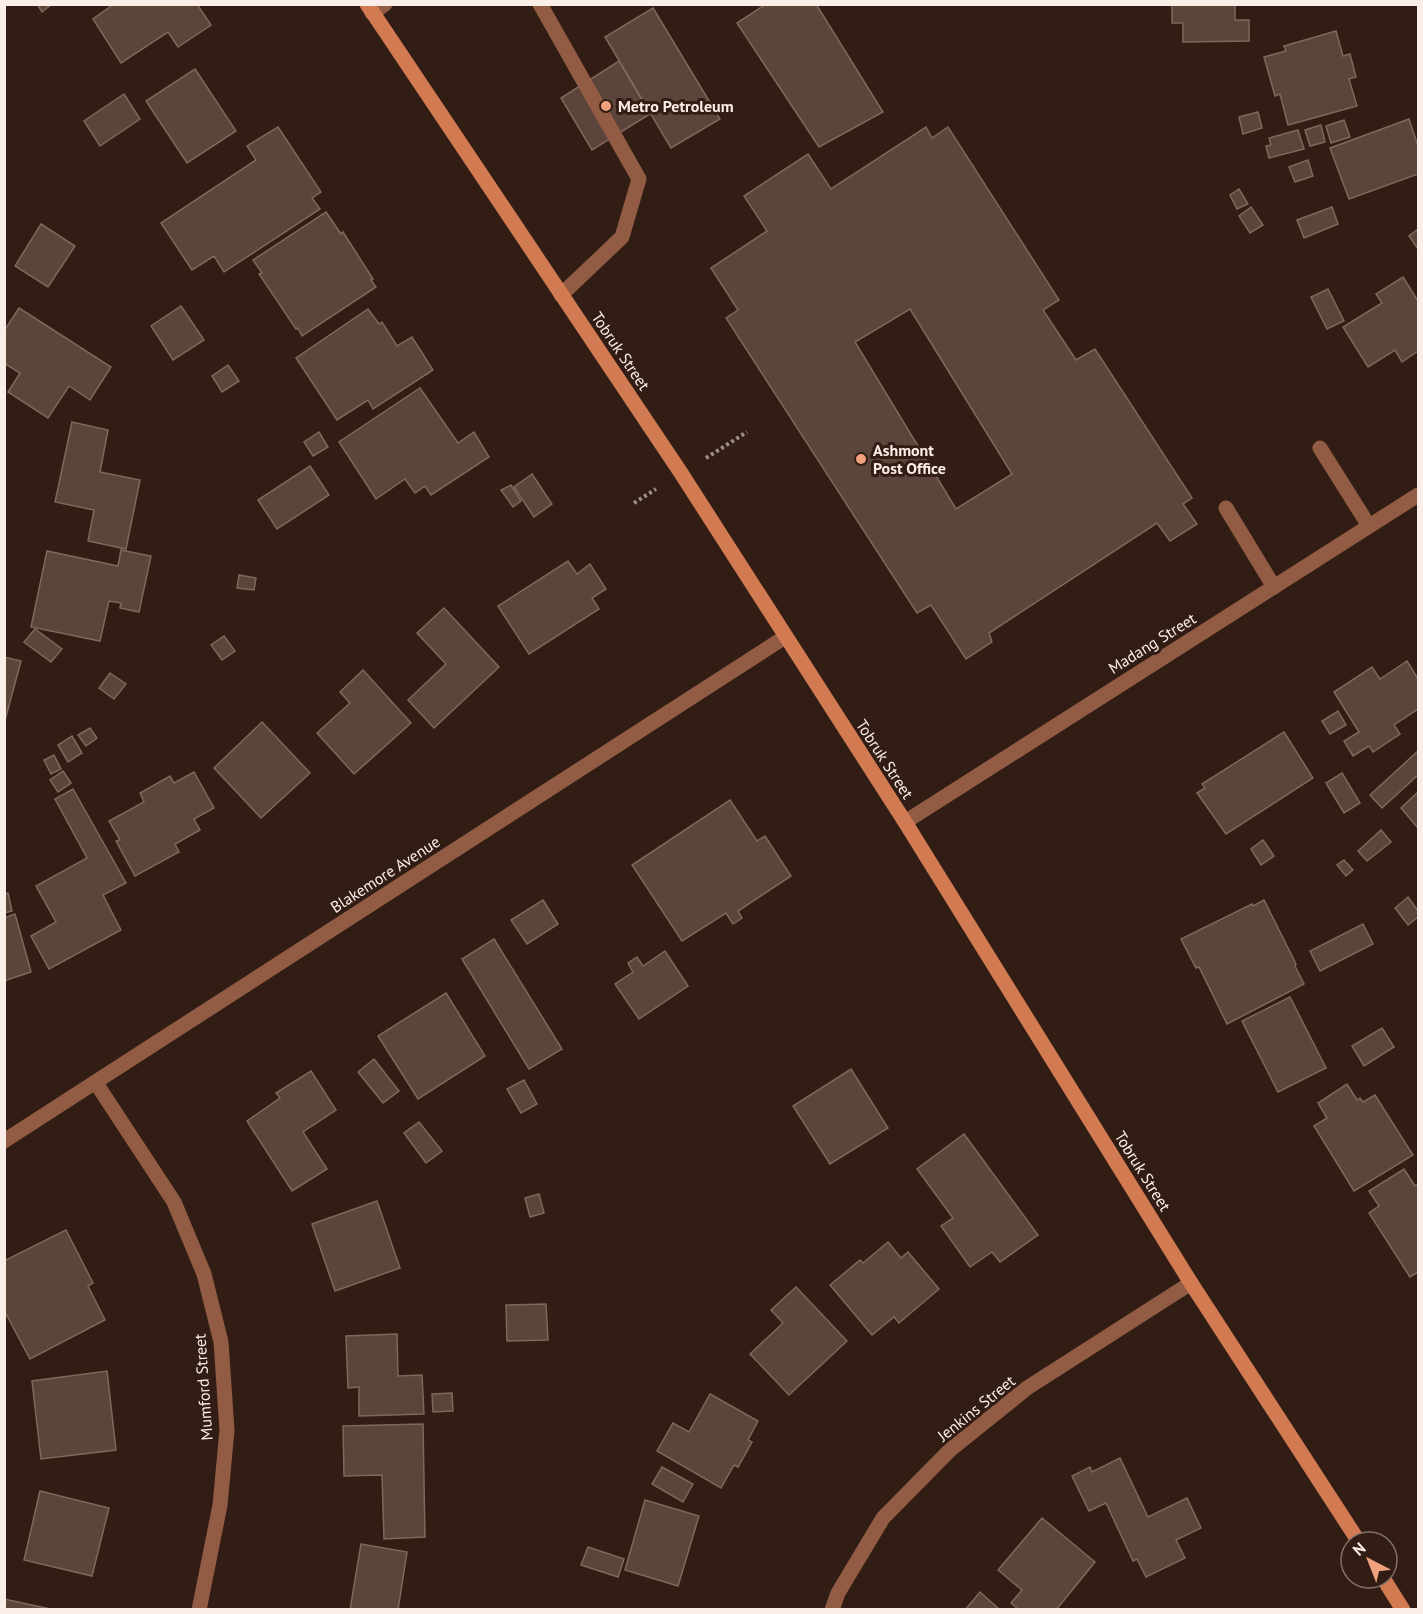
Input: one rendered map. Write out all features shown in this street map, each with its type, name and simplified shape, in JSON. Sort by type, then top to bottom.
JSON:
[{"type":"street","points":[[540,4],[639,178],[622,237],[561,295]]},
{"type":"street","name":"Tobruk Street","points":[[375,7],[561,295],[681,473],[905,822],[1191,1283],[1351,1530]]},
{"type":"street","points":[[1320,448],[1369,526]]},
{"type":"street","name":"Madang Street","points":[[905,822],[1419,495]]},
{"type":"street","points":[[1226,508],[1274,587]]},
{"type":"street","name":"Blakemore Avenue","points":[[4,1141],[785,637]]},
{"type":"street","name":"Mumford Street","points":[[96,1083],[174,1202],[204,1274],[221,1342],[227,1430],[220,1505],[199,1610]]},
{"type":"street","name":"Jenkins Street","points":[[832,1610],[838,1593],[882,1518],[950,1450],[1027,1388],[1191,1283]]},
{"type":"street","points":[[1390,1590],[1403,1610]]},
{"type":"building","points":[[37,4],[52,4],[42,12]]},
{"type":"building","points":[[114,4],[197,4],[211,25],[178,47],[168,32],[121,63],[93,19]]},
{"type":"building","points":[[766,4],[816,4],[883,112],[819,147],[737,23]]},
{"type":"building","points":[[1172,4],[1235,4],[1235,20],[1249,20],[1249,41],[1183,42],[1183,23],[1172,23]]},
{"type":"building","points":[[653,8],[720,119],[671,148],[605,37]]},
{"type":"building","points":[[1336,31],[1343,56],[1350,54],[1356,77],[1349,79],[1357,106],[1288,125],[1280,94],[1275,96],[1264,57],[1286,51],[1284,46]]},
{"type":"building","name":"Metro Petroleum","points":[[619,61],[650,114],[592,150],[561,98]]},
{"type":"building","points":[[195,69],[236,131],[187,163],[146,101]]},
{"type":"building","points":[[124,94],[140,119],[100,146],[84,121]]},
{"type":"building","points":[[1258,112],[1262,128],[1243,134],[1239,117]]},
{"type":"building","points":[[1409,119],[1418,146],[1418,174],[1349,199],[1330,148]]},
{"type":"building","points":[[1344,120],[1350,137],[1331,143],[1326,126]]},
{"type":"building","points":[[1321,125],[1325,142],[1310,146],[1305,130]]},
{"type":"building","points":[[278,127],[321,192],[312,198],[320,209],[224,272],[214,256],[192,270],[161,223],[256,160],[247,146]]},
{"type":"building","points":[[926,127],[932,138],[948,127],[1059,300],[1043,310],[1076,360],[1095,349],[1192,498],[1183,504],[1197,524],[1170,541],[1157,523],[989,633],[992,642],[966,659],[931,605],[917,613],[726,318],[738,310],[711,268],[767,231],[744,196],[808,154],[831,189]],"holes":[[[910,309],[1012,474],[956,509],[855,342]]]},
{"type":"building","points":[[1298,130],[1304,149],[1269,158],[1266,146],[1271,145],[1269,138]]},
{"type":"building","points":[[1308,160],[1313,176],[1295,182],[1289,167]]},
{"type":"building","points":[[1239,189],[1248,204],[1237,209],[1230,195]]},
{"type":"building","points":[[1251,207],[1263,225],[1250,233],[1239,216]]},
{"type":"building","points":[[1332,207],[1338,224],[1304,238],[1297,220]]},
{"type":"building","points":[[326,212],[341,234],[343,232],[376,287],[302,336],[259,274],[262,273],[253,260]]},
{"type":"building","points":[[41,224],[75,246],[48,287],[15,266]]},
{"type":"building","points":[[1418,229],[1418,249],[1409,236]]},
{"type":"building","points":[[1403,277],[1418,301],[1418,351],[1402,362],[1395,350],[1368,367],[1343,327],[1382,303],[1376,294]]},
{"type":"building","points":[[1328,289],[1344,321],[1327,329],[1311,297]]},
{"type":"building","points":[[181,306],[204,340],[173,360],[151,326]]},
{"type":"building","points":[[19,308],[111,367],[90,400],[69,386],[48,418],[8,392],[20,373],[4,363],[4,331]]},
{"type":"building","points":[[368,309],[379,324],[382,322],[397,346],[412,337],[433,370],[373,409],[368,400],[337,420],[296,358]]},
{"type":"building","points":[[228,365],[239,381],[222,392],[212,376]]},
{"type":"building","points":[[420,388],[458,443],[474,432],[489,457],[431,495],[425,486],[415,493],[405,479],[376,499],[339,442]]},
{"type":"building","points":[[72,422],[108,430],[100,472],[140,480],[126,549],[88,541],[94,510],[55,502]]},
{"type":"building","points":[[319,432],[328,447],[313,456],[304,442]]},
{"type":"building","points":[[310,466],[329,495],[277,529],[258,500]]},
{"type":"building","points":[[532,474],[552,504],[534,517],[514,487]]},
{"type":"building","points":[[511,485],[521,501],[513,507],[501,490]]},
{"type":"building","points":[[121,550],[151,556],[139,612],[120,608],[121,603],[109,601],[100,641],[31,627],[47,551],[118,566]]},
{"type":"building","points":[[568,561],[577,574],[590,564],[606,589],[592,598],[599,609],[529,654],[498,606]]},
{"type":"building","points":[[239,575],[256,578],[254,590],[237,588]]},
{"type":"building","points":[[444,608],[499,667],[434,728],[408,700],[446,664],[417,633]]},
{"type":"building","points":[[35,629],[62,649],[51,662],[24,642]]},
{"type":"building","points":[[224,636],[235,651],[222,660],[211,645]]},
{"type":"building","points":[[4,657],[21,661],[4,724]]},
{"type":"building","points":[[1407,661],[1418,679],[1418,709],[1394,725],[1400,734],[1373,752],[1369,746],[1353,756],[1344,741],[1359,732],[1334,692],[1372,667],[1380,679]]},
{"type":"building","points":[[363,670],[411,723],[354,774],[317,733],[350,703],[340,692]]},
{"type":"building","points":[[110,673],[126,684],[114,699],[99,688]]},
{"type":"building","points":[[1338,711],[1346,725],[1330,734],[1322,721]]},
{"type":"building","points":[[262,722],[310,773],[261,818],[214,768]]},
{"type":"building","points":[[90,728],[97,738],[86,746],[78,735]]},
{"type":"building","points":[[1284,732],[1313,778],[1226,834],[1197,793],[1205,788],[1202,784]]},
{"type":"building","points":[[72,736],[82,753],[68,762],[58,745]]},
{"type":"building","points":[[1418,751],[1418,775],[1382,808],[1370,795]]},
{"type":"building","points":[[54,755],[61,769],[51,774],[44,760]]},
{"type":"building","points":[[63,771],[71,783],[58,792],[50,780]]},
{"type":"building","points":[[194,772],[214,808],[194,819],[200,830],[175,844],[179,852],[135,876],[116,841],[120,840],[109,821],[144,802],[140,793],[170,776],[174,783]]},
{"type":"building","points":[[1342,773],[1360,803],[1344,813],[1326,783]]},
{"type":"building","points":[[73,789],[126,883],[103,895],[121,930],[49,969],[31,936],[56,922],[36,886],[87,858],[55,799]]},
{"type":"building","points":[[1418,792],[1418,828],[1401,808]]},
{"type":"building","points":[[730,800],[757,841],[765,836],[791,876],[738,911],[742,918],[733,924],[726,913],[682,941],[632,865]]},
{"type":"building","points":[[1381,830],[1391,842],[1367,861],[1358,851]]},
{"type":"building","points":[[1263,840],[1274,856],[1261,865],[1251,849]]},
{"type":"building","points":[[1344,860],[1353,870],[1346,876],[1337,865]]},
{"type":"building","points":[[8,893],[12,911],[4,913],[4,894]]},
{"type":"building","points":[[1408,897],[1418,911],[1418,917],[1408,925],[1395,908]]},
{"type":"building","points":[[543,900],[558,924],[527,944],[511,920]]},
{"type":"building","points":[[1264,900],[1304,984],[1227,1024],[1199,967],[1196,968],[1181,939]]},
{"type":"building","points":[[15,914],[31,972],[4,981],[4,918]]},
{"type":"building","points":[[1363,924],[1373,944],[1320,971],[1310,951]]},
{"type":"building","points":[[494,939],[562,1049],[529,1069],[462,959]]},
{"type":"building","points":[[665,951],[688,986],[639,1019],[615,984],[633,972],[628,963],[637,957],[643,966]]},
{"type":"building","points":[[446,993],[485,1056],[418,1099],[378,1036]]},
{"type":"building","points":[[1290,997],[1326,1068],[1278,1092],[1242,1021]]},
{"type":"building","points":[[1382,1028],[1394,1047],[1364,1066],[1352,1046]]},
{"type":"building","points":[[374,1059],[399,1091],[383,1103],[358,1072]]},
{"type":"building","points":[[851,1069],[888,1128],[830,1164],[793,1106]]},
{"type":"building","points":[[311,1071],[336,1110],[303,1132],[327,1169],[292,1191],[247,1121],[280,1098],[276,1093]]},
{"type":"building","points":[[524,1080],[537,1104],[521,1113],[507,1089]]},
{"type":"building","points":[[1347,1084],[1357,1100],[1360,1098],[1363,1102],[1375,1095],[1413,1155],[1354,1191],[1314,1126],[1327,1118],[1318,1103]]},
{"type":"building","points":[[419,1122],[442,1151],[426,1163],[404,1133]]},
{"type":"building","points":[[964,1134],[1038,1235],[1000,1262],[992,1252],[970,1267],[941,1226],[953,1218],[917,1169]]},
{"type":"building","points":[[1404,1169],[1415,1186],[1418,1184],[1418,1272],[1410,1277],[1369,1213],[1379,1206],[1369,1191]]},
{"type":"building","points":[[539,1194],[544,1213],[530,1217],[525,1198]]},
{"type":"building","points":[[377,1201],[400,1268],[335,1291],[312,1224]]},
{"type":"building","points":[[66,1230],[93,1283],[88,1286],[105,1320],[30,1359],[4,1310],[4,1261]]},
{"type":"building","points":[[888,1242],[901,1258],[908,1252],[939,1289],[899,1323],[894,1317],[872,1335],[830,1285],[860,1260],[863,1263]]},
{"type":"building","points":[[796,1287],[847,1341],[789,1395],[750,1354],[783,1323],[771,1310]]},
{"type":"building","points":[[546,1304],[548,1340],[507,1341],[506,1305]]},
{"type":"building","points":[[397,1334],[398,1376],[422,1375],[424,1414],[359,1416],[359,1387],[348,1388],[346,1336]]},
{"type":"building","points":[[107,1371],[116,1450],[41,1459],[32,1381]]},
{"type":"building","points":[[452,1393],[453,1411],[433,1412],[432,1394]]},
{"type":"building","points":[[710,1394],[758,1421],[748,1440],[752,1442],[738,1467],[734,1465],[721,1488],[657,1451],[673,1423],[689,1432]]},
{"type":"building","points":[[423,1424],[425,1537],[384,1539],[382,1475],[344,1476],[343,1426]]},
{"type":"building","points":[[1120,1458],[1148,1517],[1187,1498],[1201,1528],[1176,1540],[1185,1558],[1146,1577],[1137,1559],[1133,1561],[1106,1503],[1089,1511],[1072,1476],[1090,1467],[1092,1472]]},
{"type":"building","points":[[662,1467],[693,1484],[683,1502],[652,1484]]},
{"type":"building","points":[[40,1491],[109,1508],[92,1576],[24,1560]]},
{"type":"building","points":[[645,1500],[699,1516],[678,1586],[625,1570]]},
{"type":"building","points":[[1042,1518],[1095,1562],[1056,1610],[1019,1610],[1011,1603],[1022,1590],[998,1570]]},
{"type":"building","points":[[361,1544],[407,1552],[398,1610],[350,1610]]},
{"type":"building","points":[[588,1547],[624,1559],[618,1577],[581,1565]]},
{"type":"building","points":[[980,1592],[1000,1610],[965,1610]]},
{"type":"building","points":[[4,1599],[55,1610],[4,1610]]},
{"type":"place","name":"Metro Petroleum","points":[[606,106]]},
{"type":"place","name":"Ashmont Post Office","points":[[861,459]]}]
